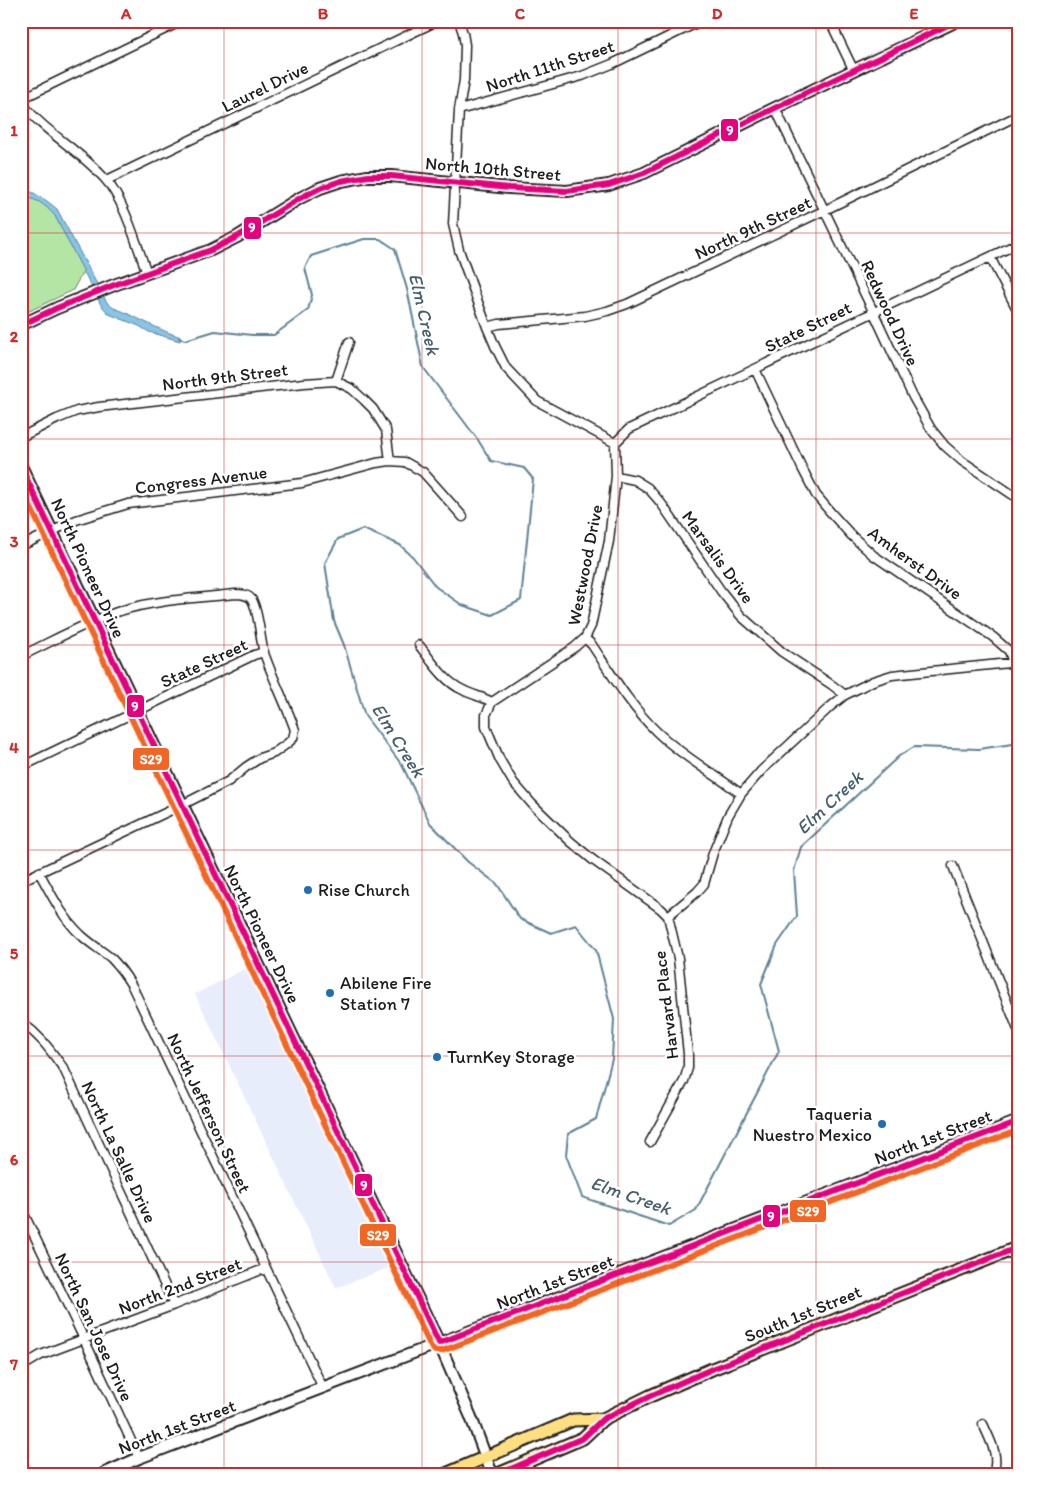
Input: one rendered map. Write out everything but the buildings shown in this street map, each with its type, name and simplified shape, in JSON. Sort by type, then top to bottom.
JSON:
[{"type":"main road","name":"North 10th Street","points":[[21,325],[114,285],[211,250],[237,237],[300,198],[320,188],[341,181],[376,176],[567,191],[609,185],[644,173],[957,21]]},
{"type":"main road","name":"North Pioneer Drive","points":[[21,466],[439,1343],[471,1417],[492,1474]]},
{"type":"main road","name":"North 1st Street","points":[[103,1474],[139,1458],[1019,1121]]},
{"type":"main road","name":"South 1st Street","points":[[498,1474],[583,1438],[603,1419],[703,1372],[1019,1247]]},
{"type":"main road","name":"South 1st Street","points":[[446,1474],[573,1420],[603,1419]]},
{"type":"street","points":[[147,273],[124,212],[107,180],[30,114],[21,100],[182,21]]},
{"type":"street","name":"Laurel Drive","points":[[107,180],[437,21]]},
{"type":"street","points":[[459,21],[465,45],[464,80],[459,110],[453,224],[459,250],[494,346],[506,368],[537,401],[615,443]]},
{"type":"street","name":"North 11th Street","points":[[459,110],[582,76],[621,60],[701,21]]},
{"type":"street","points":[[830,21],[854,71]]},
{"type":"street","name":"Redwood Drive","points":[[776,108],[913,397],[931,429],[962,462],[1019,499]]},
{"type":"street","name":"North 9th Street","points":[[487,327],[499,324],[585,316],[608,311],[636,300],[1019,115]]},
{"type":"street","name":"State Street","points":[[615,443],[629,429],[1019,243]]},
{"type":"street","points":[[990,257],[1019,312]]},
{"type":"street","points":[[349,342],[336,381],[352,389],[373,409],[386,430],[390,461],[405,462],[423,472],[463,517]]},
{"type":"street","name":"Amherst Drive","points":[[755,369],[816,495],[832,514],[873,555],[993,637],[1009,651],[1016,663]]},
{"type":"street","name":"North 9th Street","points":[[21,437],[77,411],[99,407],[304,383],[336,381]]},
{"type":"street","name":"Westwood Drive","points":[[492,702],[575,647],[585,638],[591,626],[609,541],[616,476],[615,443]]},
{"type":"street","name":"Congress Avenue","points":[[21,546],[76,520],[128,504],[302,483],[390,461]]},
{"type":"street","name":"Marsalis Drive","points":[[616,476],[635,480],[648,488],[661,503],[721,591],[741,616],[782,652],[845,695]]},
{"type":"street","points":[[21,656],[119,611],[139,606],[244,594],[251,598],[255,608],[264,652],[295,730],[293,738],[288,743],[274,753],[253,762],[229,781],[21,881]]},
{"type":"street","points":[[585,638],[592,645],[625,694],[658,733],[741,794]]},
{"type":"street","points":[[419,645],[454,685],[492,702],[486,715],[486,727],[500,760],[513,782],[532,804],[570,841],[593,860],[668,916],[704,884],[722,830],[741,794],[785,748],[845,695],[872,681],[892,675],[1016,663]]},
{"type":"street","name":"State Street","points":[[21,767],[254,655],[264,652]]},
{"type":"street","points":[[953,866],[1019,1032]]},
{"type":"street","name":"North Jefferson Street","points":[[39,872],[65,918],[78,933],[110,958],[123,971],[132,986],[323,1388]]},
{"type":"street","name":"Harvard Place","points":[[650,1142],[684,1081],[688,1068],[678,958],[668,916]]},
{"type":"street","name":"North La Salle Drive","points":[[21,1022],[46,1044],[64,1069],[174,1305]]},
{"type":"street","name":"North San Jose Drive","points":[[21,1208],[139,1458]]},
{"type":"street","name":"North 2nd Street","points":[[21,1367],[41,1356],[266,1268]]},
{"type":"street","points":[[983,1424],[996,1458],[996,1468],[993,1474]]},
{"type":"shaded area","points":[[249,967],[391,1267],[336,1288],[195,994]]},
{"type":"green space","points":[[28,197],[42,202],[53,212],[84,270],[73,290],[21,315],[21,198]]},
{"type":"water","points":[[32,192],[57,209],[106,301],[115,308],[181,337],[180,341],[149,332],[109,314],[101,305],[55,216],[36,200],[21,199],[21,194]]},
{"type":"waterway","name":"Elm Creek","points":[[179,338],[185,340],[215,331],[274,335],[308,310],[312,295],[305,268],[311,256],[364,239],[380,239],[395,249],[407,289],[423,367],[478,440],[491,461],[524,468],[533,479],[521,600],[492,615],[462,605],[436,587],[413,557],[400,545],[363,529],[338,539],[325,563],[334,621],[344,645],[365,716],[402,765],[430,823],[468,862],[497,884],[520,919],[551,933],[576,925],[596,950],[614,1019],[612,1059],[596,1119],[568,1134],[566,1155],[582,1197],[669,1226],[696,1210],[779,1051],[761,984],[777,945],[797,916],[794,871],[801,847],[899,756],[914,747],[979,749],[1019,743]]},
{"type":"transit line","name":"9","points":[[21,325],[114,285],[211,250],[237,237],[300,198],[320,188],[341,181],[368,176],[391,176],[509,188],[567,191],[609,185],[644,173],[956,21]]},
{"type":"transit line","name":"9","points":[[21,467],[439,1343],[1019,1121]]},
{"type":"transit line","name":"S29","points":[[21,487],[431,1347],[435,1351],[442,1351],[1019,1130]]},
{"type":"transit line","name":"9","points":[[499,1474],[583,1438],[603,1419],[650,1396],[712,1369],[1019,1247]]},
{"type":"place","name":"Rise Church","points":[[308,890]]},
{"type":"place","name":"Abilene Fire Station 7","points":[[330,993]]},
{"type":"place","name":"TurnKey Storage","points":[[437,1057]]},
{"type":"place","name":"Taqueria Nuestro Mexico","points":[[882,1124]]}]
